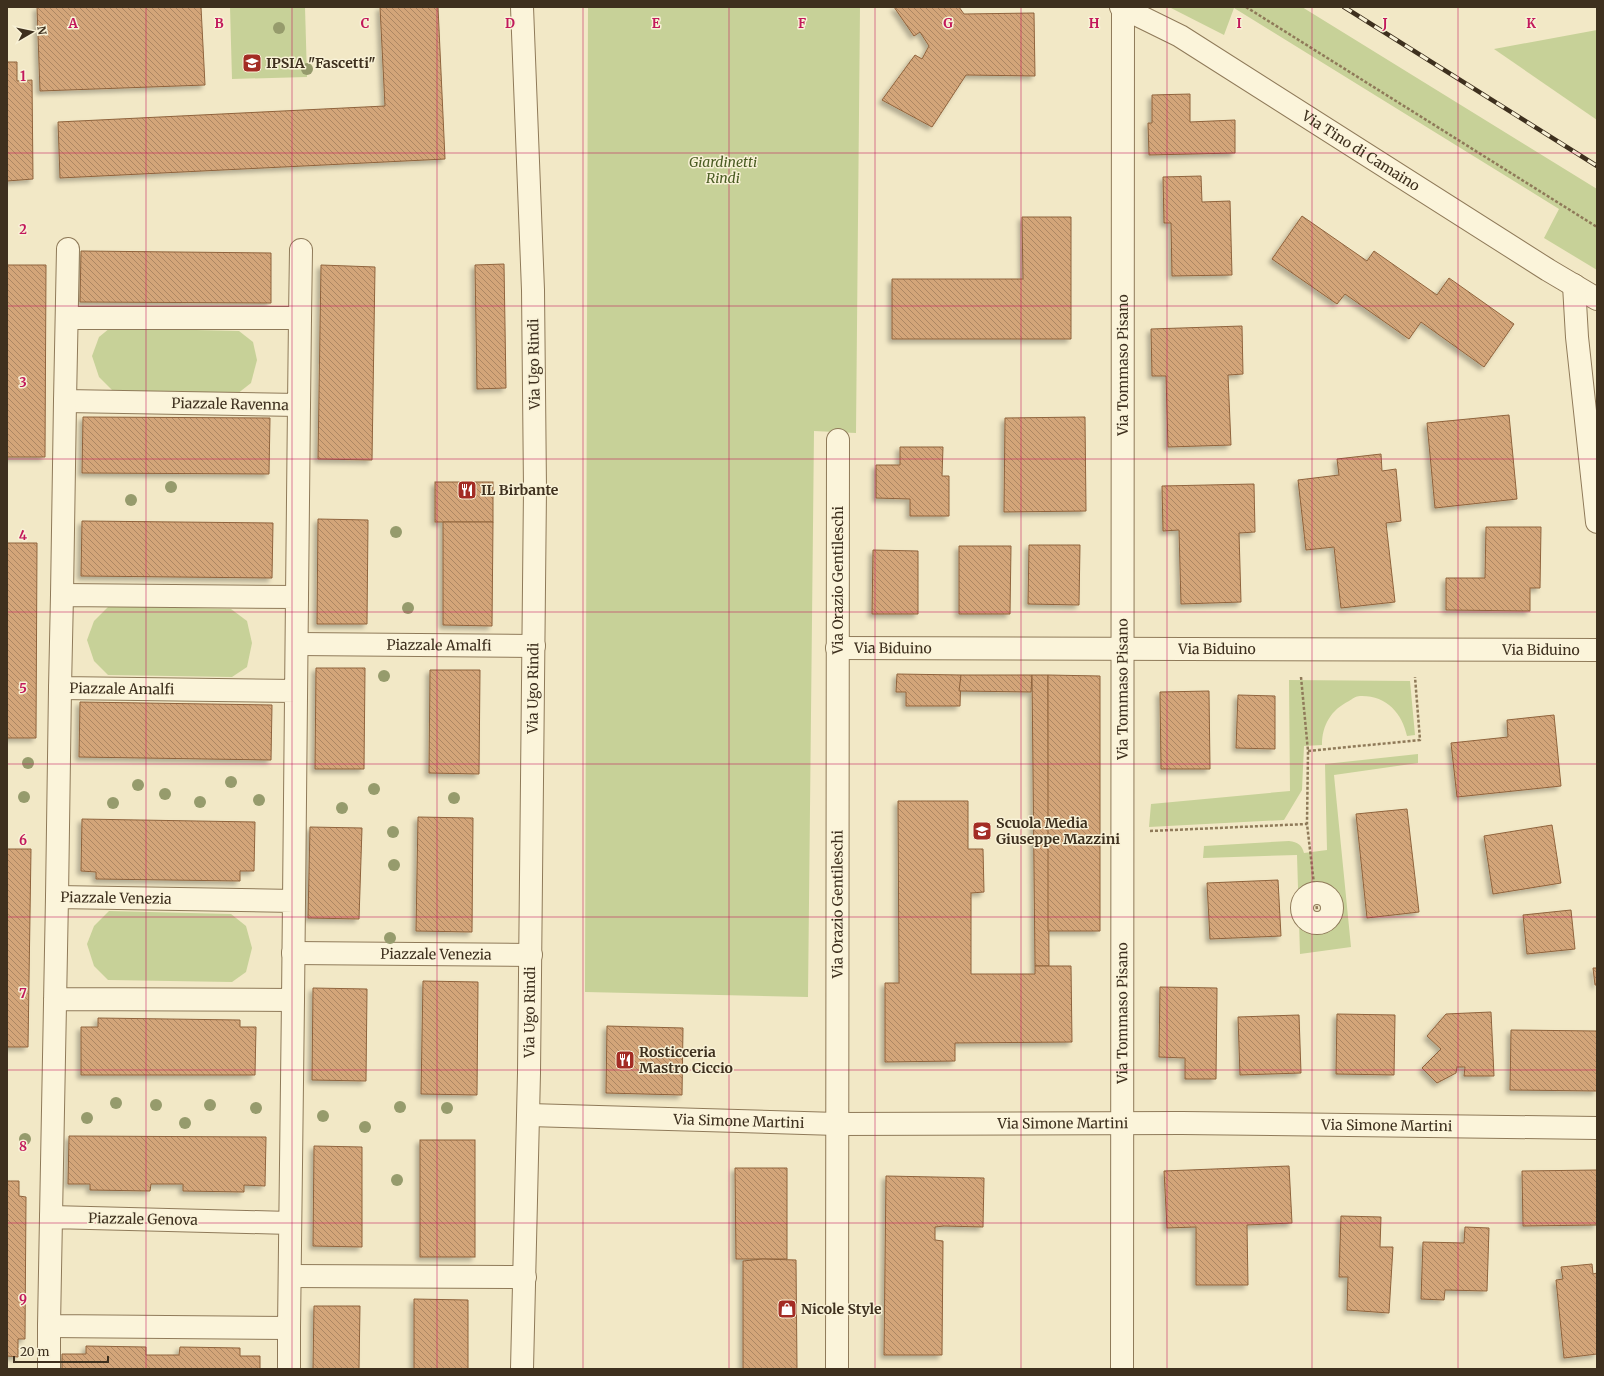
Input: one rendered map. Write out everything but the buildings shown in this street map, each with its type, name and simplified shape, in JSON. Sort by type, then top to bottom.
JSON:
[{"type":"street","name":"Via Ugo Rindi","points":[[522,7],[533,298],[535,489],[529,1115],[522,1369]]},
{"type":"street","name":"Via Tino di Camaino","points":[[1122,8],[1180,36],[1597,299]]},
{"type":"street","name":"Via Tommaso Pisano","points":[[1122,8],[1122,1369]]},
{"type":"street","points":[[65,401],[68,249]]},
{"type":"street","name":"Piazzale Ravenna","points":[[65,401],[299,405],[301,250]]},
{"type":"street","points":[[1574,285],[1577,337],[1597,522]]},
{"type":"street","points":[[66,318],[300,318]]},
{"type":"street","name":"Piazzale Amalfi","points":[[65,401],[60,688],[296,691]]},
{"type":"street","points":[[289,1369],[299,405]]},
{"type":"street","name":"Via Orazio Gentileschi","points":[[837,1369],[836,1124],[838,440]]},
{"type":"street","points":[[62,595],[297,597]]},
{"type":"street","name":"Piazzale Amalfi","points":[[297,644],[534,646]]},
{"type":"street","name":"Via Biduino","points":[[837,648],[1123,650],[1597,650]]},
{"type":"street","points":[[57,897],[60,688]]},
{"type":"street","name":"Piazzale Venezia","points":[[52,1218],[57,897],[294,901]]},
{"type":"street","name":"Piazzale Venezia","points":[[293,953],[531,955]]},
{"type":"street","points":[[55,999],[293,1000]]},
{"type":"street","name":"Via Simone Martini","points":[[529,1115],[836,1124],[1123,1123],[1597,1128]]},
{"type":"street","points":[[49,1369],[52,1218]]},
{"type":"street","name":"Piazzale Genova","points":[[52,1218],[290,1223]]},
{"type":"street","points":[[290,1276],[524,1277]]},
{"type":"street","points":[[50,1326],[289,1328]]},
{"type":"path","points":[[1246,7],[1597,227]]},
{"type":"path","points":[[1300,670],[1308,751],[1307,824],[1316,901]]},
{"type":"path","points":[[1308,751],[1420,740],[1415,672]]},
{"type":"path","points":[[1142,832],[1307,824]]},
{"type":"green space","points":[[230,7],[305,7],[307,77],[232,79]]},
{"type":"green space","name":"Giardinetti Rindi","points":[[588,7],[860,7],[856,433],[814,431],[808,997],[585,992]]},
{"type":"green space","points":[[1169,7],[1302,7],[1597,189],[1597,270],[1544,238],[1559,209],[1234,8],[1224,35]]},
{"type":"green space","points":[[1597,30],[1597,120],[1494,49]]},
{"type":"green space","points":[[110,328],[239,331],[253,342],[257,360],[251,383],[237,394],[113,391],[99,377],[92,356],[99,337]]},
{"type":"green space","points":[[109,606],[231,609],[247,621],[252,643],[247,667],[232,677],[108,675],[94,661],[87,640],[94,621]]},
{"type":"green space","points":[[1289,680],[1410,681],[1415,735],[1407,736],[1405,728],[1397,713],[1385,702],[1369,696],[1357,696],[1337,709],[1329,719],[1322,738],[1322,745],[1304,746],[1302,790],[1284,820],[1149,827],[1151,804],[1290,791]]},
{"type":"green space","points":[[1418,754],[1418,763],[1334,775],[1351,947],[1300,954],[1297,855],[1203,858],[1204,846],[1289,841],[1299,844],[1304,853],[1327,850],[1325,764]],"holes":[[[1313,893],[1323,894],[1329,899],[1331,905],[1331,911],[1328,917],[1323,922],[1316,923],[1308,920],[1302,912],[1302,903],[1308,895]]]},
{"type":"green space","points":[[109,911],[231,914],[246,926],[252,948],[246,972],[232,982],[108,980],[94,966],[87,944],[94,926]]},
{"type":"railway","points":[[1344,7],[1597,166]]},
{"type":"place","name":"IPSIA \"Fascetti\"","points":[[252,63]]},
{"type":"place","name":"IL Birbante","points":[[467,490]]},
{"type":"place","name":"Scuola Media Giuseppe Mazzini","points":[[982,831]]},
{"type":"place","name":"Rosticceria Mastro Ciccio","points":[[625,1060]]},
{"type":"place","name":"Nicole Style","points":[[787,1309]]}]
